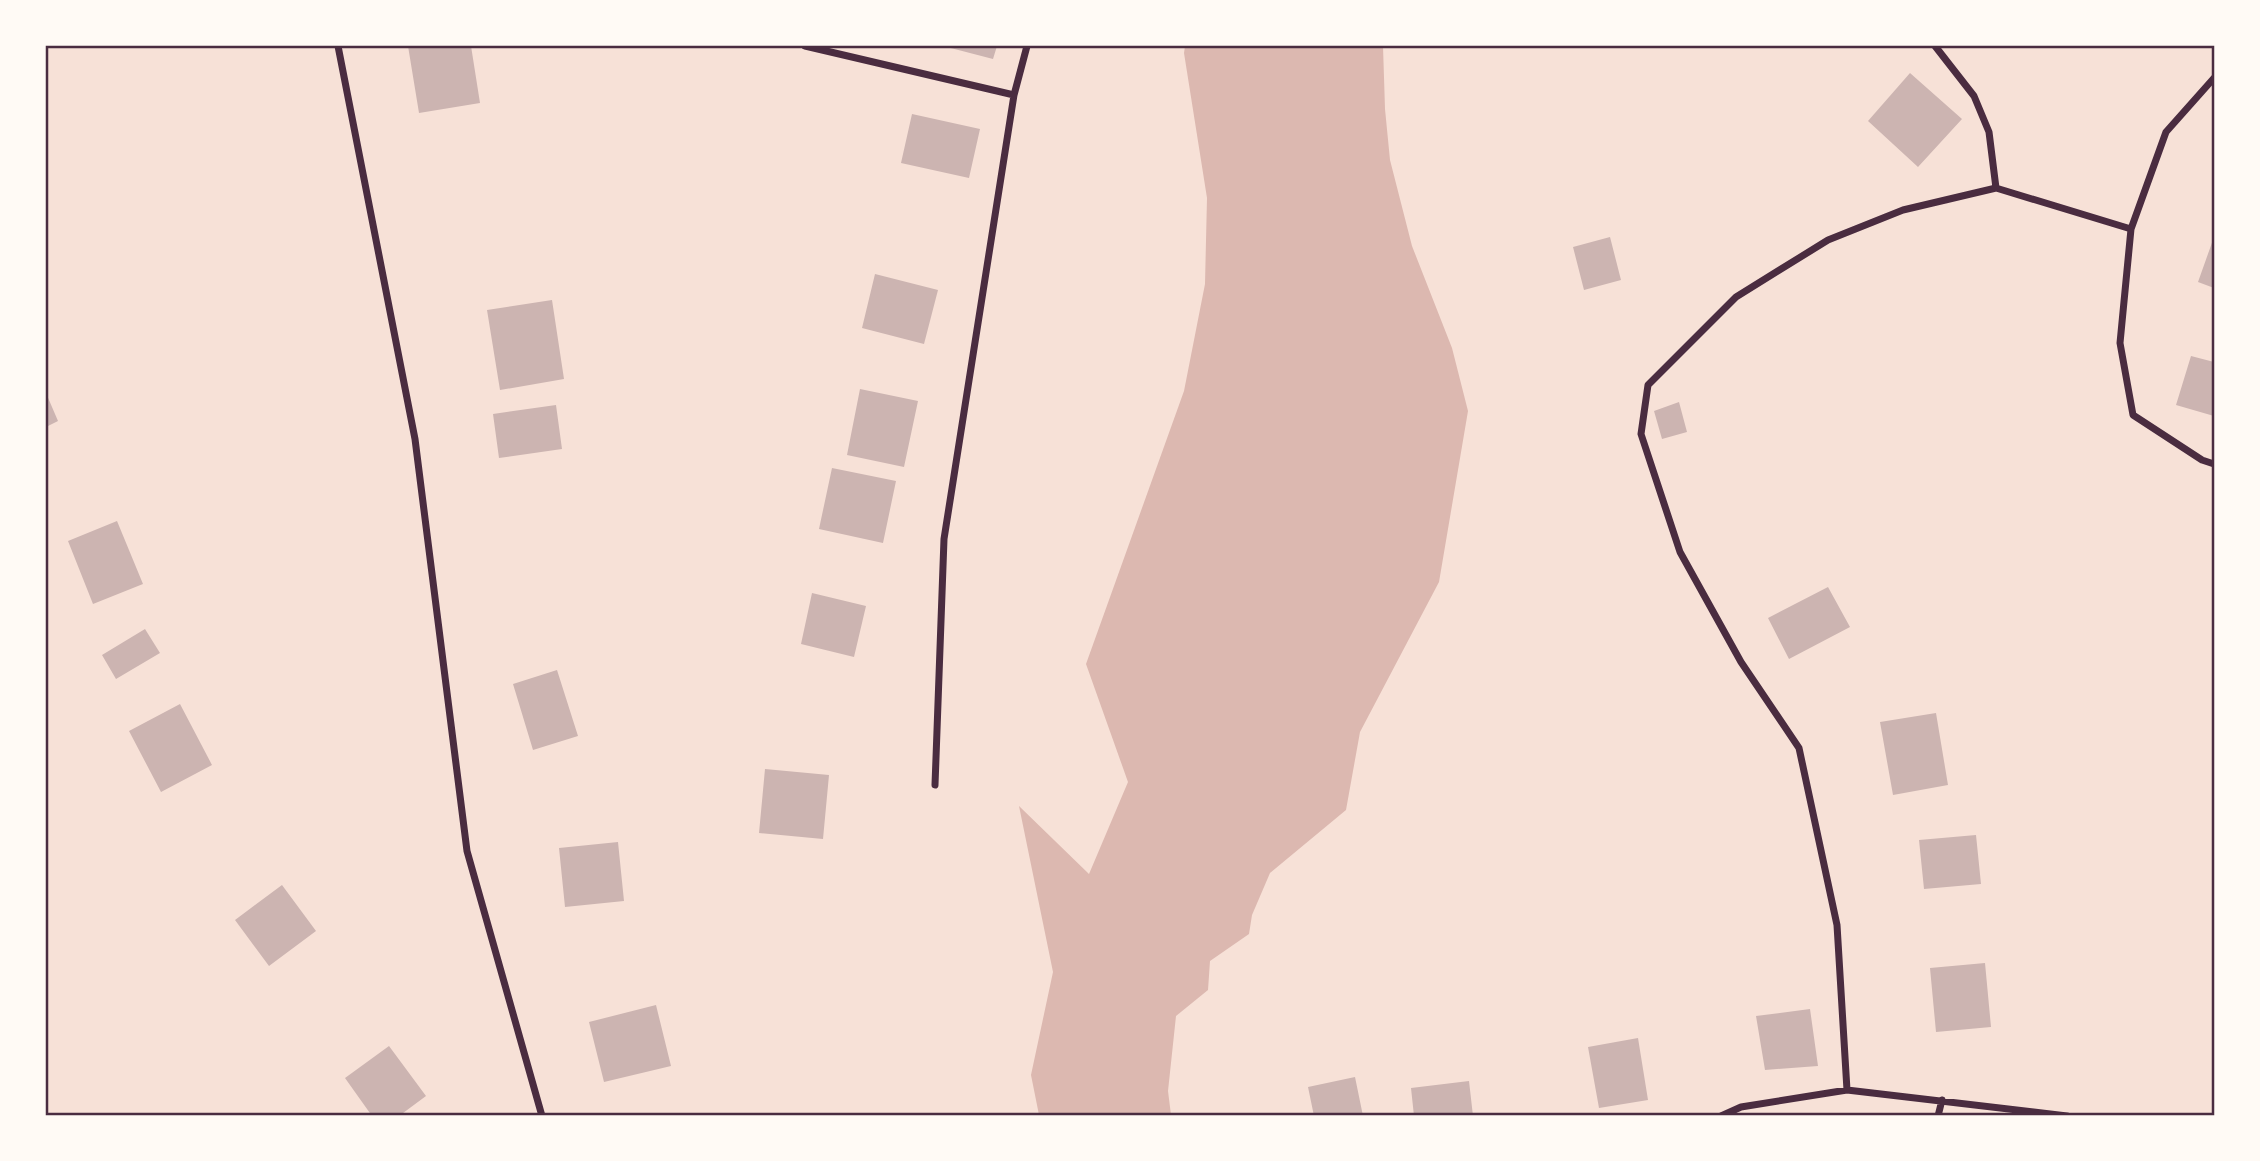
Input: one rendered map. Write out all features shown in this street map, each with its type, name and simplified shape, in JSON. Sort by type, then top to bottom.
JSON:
[{"type":"street","points":[[338,46],[415,439],[467,850],[542,1115]]},
{"type":"street","points":[[805,46],[1014,94]]},
{"type":"street","points":[[935,785],[944,539],[1014,94],[1027,46]]},
{"type":"street","points":[[1935,46],[1974,96],[1989,132],[1996,188]]},
{"type":"street","points":[[2214,78],[2166,132],[2131,229],[2120,343],[2133,415],[2202,460],[2214,464]]},
{"type":"street","points":[[1847,1090],[1838,925],[1799,748],[1741,662],[1680,552],[1641,434],[1648,385],[1736,297],[1828,240],[1903,210],[1996,188],[2131,229]]},
{"type":"street","points":[[1721,1115],[1741,1107],[1847,1090],[2067,1115]]},
{"type":"street","points":[[1938,1115],[1942,1100]]},
{"type":"shaded area","points":[[1185,46],[1383,46],[1390,160],[1412,246],[1452,348],[1468,411],[1439,582],[1360,732],[1346,810],[1270,873],[1252,915],[1249,934],[1210,961],[1208,990],[1176,1016],[1168,1091],[1171,1115],[1039,1115],[1031,1075],[1053,972],[1019,806],[1089,874],[1128,782],[1086,664],[1184,391],[1205,284],[1207,198]]},
{"type":"building","points":[[408,46],[471,46],[480,103],[419,113]]},
{"type":"building","points":[[943,46],[997,46],[993,59]]},
{"type":"building","points":[[1910,73],[1962,119],[1918,167],[1868,121]]},
{"type":"building","points":[[912,114],[980,129],[969,178],[901,163]]},
{"type":"building","points":[[1610,237],[1621,280],[1584,290],[1573,247]]},
{"type":"building","points":[[2214,237],[2214,288],[2198,282]]},
{"type":"building","points":[[875,274],[938,290],[924,344],[862,328]]},
{"type":"building","points":[[552,300],[564,379],[500,390],[487,310]]},
{"type":"building","points":[[2191,356],[2214,362],[2214,416],[2176,405]]},
{"type":"building","points":[[860,389],[918,401],[904,467],[847,455]]},
{"type":"building","points":[[46,393],[58,421],[46,427]]},
{"type":"building","points":[[1679,402],[1687,432],[1662,439],[1654,411]]},
{"type":"building","points":[[556,405],[562,449],[499,458],[493,414]]},
{"type":"building","points":[[832,468],[896,481],[883,543],[819,529]]},
{"type":"building","points":[[117,521],[143,584],[93,604],[68,541]]},
{"type":"building","points":[[1828,587],[1850,627],[1789,659],[1768,618]]},
{"type":"building","points":[[812,593],[866,606],[854,657],[801,644]]},
{"type":"building","points":[[145,629],[160,653],[116,679],[102,655]]},
{"type":"building","points":[[557,670],[578,736],[533,750],[513,684]]},
{"type":"building","points":[[180,704],[212,765],[161,792],[129,731]]},
{"type":"building","points":[[1936,713],[1948,785],[1893,795],[1880,722]]},
{"type":"building","points":[[765,769],[829,775],[823,839],[759,833]]},
{"type":"building","points":[[1976,835],[1981,884],[1924,889],[1919,840]]},
{"type":"building","points":[[618,842],[624,901],[565,907],[559,848]]},
{"type":"building","points":[[282,885],[316,931],[269,966],[235,920]]},
{"type":"building","points":[[1985,963],[1991,1027],[1936,1032],[1930,968]]},
{"type":"building","points":[[656,1005],[671,1066],[604,1082],[589,1022]]},
{"type":"building","points":[[1810,1009],[1818,1066],[1765,1070],[1756,1016]]},
{"type":"building","points":[[1638,1038],[1648,1100],[1599,1108],[1588,1047]]},
{"type":"building","points":[[389,1046],[426,1096],[399,1116],[372,1116],[345,1078]]},
{"type":"building","points":[[1355,1077],[1363,1116],[1314,1116],[1308,1087]]},
{"type":"building","points":[[1469,1081],[1473,1116],[1414,1116],[1411,1088]]}]
